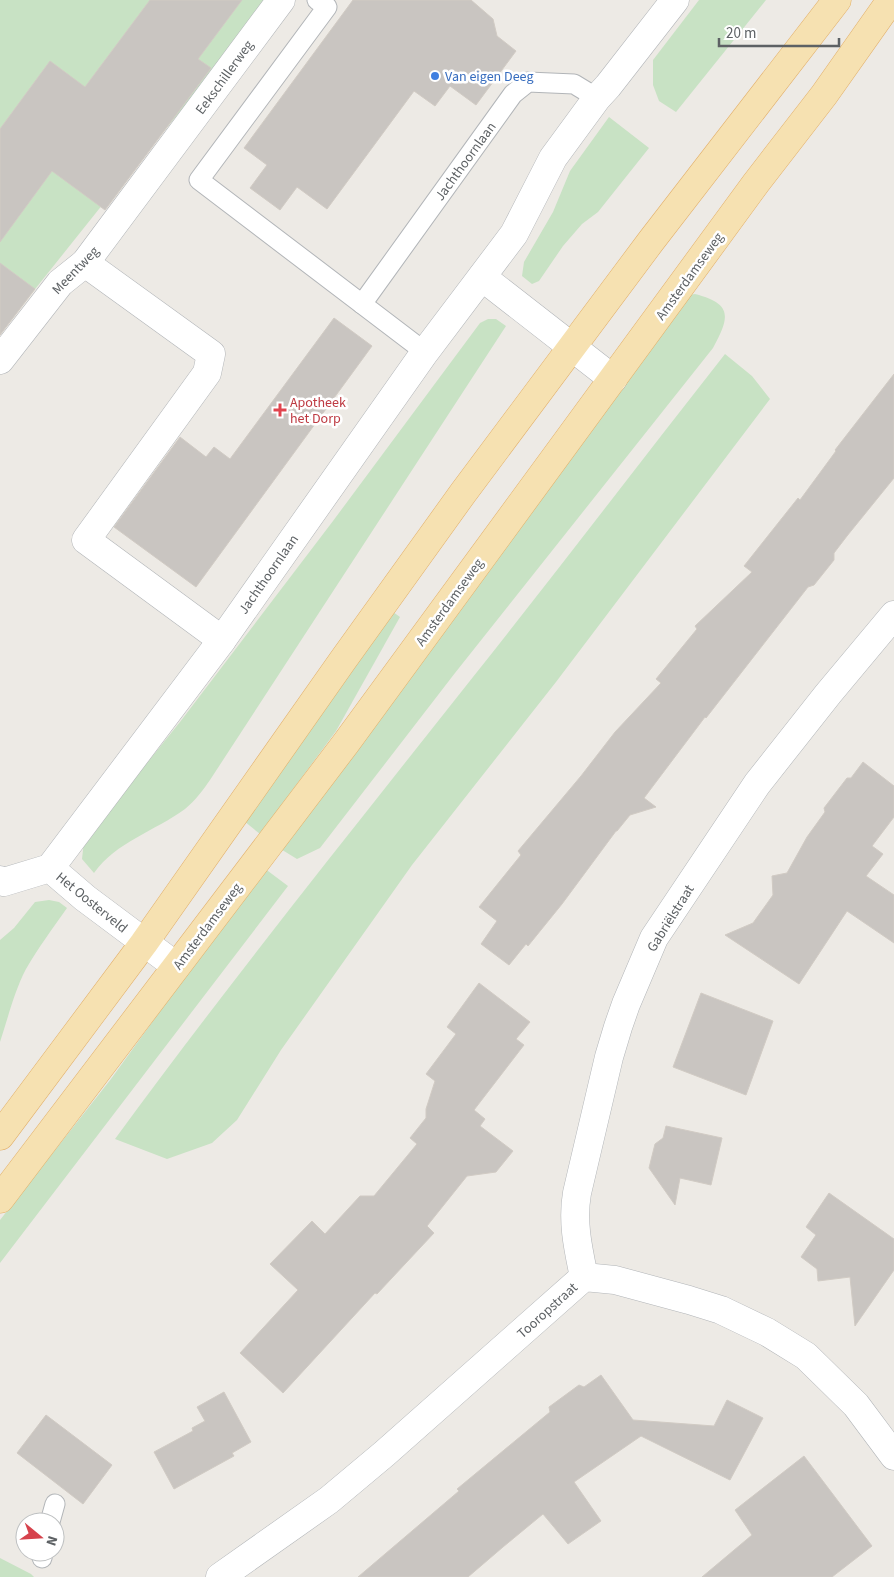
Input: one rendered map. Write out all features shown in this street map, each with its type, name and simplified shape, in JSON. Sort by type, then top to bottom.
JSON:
[{"type":"main road","points":[[0,1136],[144,943],[349,652],[571,347],[786,64],[837,0]]},
{"type":"main road","name":"Amsterdamseweg","points":[[0,1199],[352,736],[756,183],[824,96],[891,0]]},
{"type":"street","name":"Eekschillerweg","points":[[167,154],[281,0]]},
{"type":"street","name":"Jachthoornlaan","points":[[50,868],[222,640],[425,352],[514,234],[553,158],[597,98],[675,0]]},
{"type":"street","name":"Meentweg","points":[[0,360],[60,283],[85,263],[167,154]]},
{"type":"street","points":[[85,263],[211,354],[208,373],[86,540],[222,640]]},
{"type":"street","points":[[482,277],[613,379]]},
{"type":"street","name":"Gabriëlstraat","points":[[584,1276],[574,1224],[576,1193],[609,1057],[626,1004],[654,938],[757,784],[828,694],[894,615]]},
{"type":"street","name":"Het Oosterveld","points":[[0,880],[4,882],[50,868],[85,898],[176,966]]},
{"type":"street","name":"Tooropstraat","points":[[220,1577],[314,1510],[370,1466],[584,1276],[615,1280],[689,1300],[721,1310],[767,1332],[806,1356],[856,1405],[894,1456]]},
{"type":"lane","points":[[317,0],[327,7],[199,180],[425,352]]},
{"type":"lane","name":"Jachthoornlaan","points":[[362,304],[513,94],[528,82],[574,84],[597,98]]},
{"type":"green space","points":[[0,0],[269,0],[209,77],[99,209],[0,333]]},
{"type":"green space","points":[[699,0],[766,0],[676,112],[659,101],[653,85],[653,60]]},
{"type":"green space","points":[[609,117],[649,148],[598,212],[582,224],[563,246],[539,281],[532,284],[522,276],[524,262],[553,212],[570,171]]},
{"type":"green space","points":[[695,294],[717,302],[725,314],[725,320],[713,348],[455,673],[320,848],[297,859],[279,848],[689,295]]},
{"type":"green space","points":[[488,319],[496,319],[506,326],[207,784],[185,809],[113,853],[94,873],[82,859],[84,841],[180,722],[480,323]]},
{"type":"green space","points":[[725,354],[752,376],[770,399],[556,682],[412,865],[281,1050],[237,1120],[212,1143],[167,1159],[115,1139],[247,964]]},
{"type":"green space","points":[[393,612],[400,617],[336,731],[260,834],[244,821]]},
{"type":"green space","points":[[264,868],[288,886],[0,1263],[0,1220],[111,1079]]},
{"type":"green space","points":[[49,900],[59,902],[67,908],[26,969],[0,1042],[0,940],[14,928],[35,902]]},
{"type":"green space","points":[[0,1558],[31,1574],[34,1577],[0,1577]]},
{"type":"building","points":[[150,0],[242,0],[198,59],[211,68],[105,210],[52,171],[0,242],[0,129],[50,61],[85,87]]},
{"type":"building","points":[[353,0],[471,0],[493,19],[497,36],[516,51],[476,105],[450,86],[435,106],[414,91],[327,209],[297,187],[280,210],[250,188],[267,165],[244,148]]},
{"type":"building","points":[[0,263],[35,289],[0,335]]},
{"type":"building","points":[[334,318],[372,346],[196,587],[114,527],[180,437],[206,457],[214,447],[230,459]]},
{"type":"building","points":[[894,374],[894,478],[834,553],[834,560],[814,585],[808,587],[705,717],[644,798],[656,807],[630,815],[562,904],[528,946],[526,944],[509,965],[481,944],[497,921],[479,907],[521,855],[518,851],[615,732],[661,683],[656,679],[697,629],[695,626],[752,572],[744,566],[798,498],[800,500],[835,450]]},
{"type":"building","points":[[863,762],[894,786],[894,817],[872,846],[883,854],[866,876],[894,895],[894,943],[847,911],[799,984],[725,935],[753,923],[773,895],[772,876],[787,873],[807,837],[825,812],[824,808],[847,778],[851,778]]},
{"type":"building","points":[[479,983],[530,1022],[516,1039],[524,1045],[474,1110],[485,1119],[480,1126],[513,1151],[496,1172],[467,1176],[427,1226],[434,1233],[377,1294],[375,1293],[283,1393],[240,1353],[298,1290],[270,1264],[312,1221],[325,1234],[360,1196],[374,1196],[417,1144],[410,1138],[426,1118],[426,1109],[435,1081],[426,1074],[456,1034],[447,1027]]},
{"type":"building","points":[[701,993],[773,1021],[746,1095],[673,1067]]},
{"type":"building","points":[[666,1126],[722,1138],[711,1185],[680,1178],[675,1205],[649,1168],[655,1144],[663,1138]]},
{"type":"building","points":[[829,1193],[894,1239],[894,1270],[855,1326],[850,1277],[818,1281],[817,1269],[801,1257],[816,1235],[806,1227]]},
{"type":"building","points":[[601,1375],[633,1420],[714,1426],[727,1400],[763,1418],[730,1480],[641,1436],[574,1482],[601,1521],[568,1544],[543,1514],[468,1577],[358,1577],[459,1491],[457,1489],[550,1412],[549,1407],[579,1385],[584,1387]]},
{"type":"building","points":[[224,1392],[251,1442],[232,1453],[234,1456],[174,1489],[154,1452],[193,1431],[192,1428],[205,1421],[197,1407]]},
{"type":"building","points":[[46,1415],[112,1465],[83,1504],[17,1453]]},
{"type":"building","points":[[804,1456],[872,1546],[832,1577],[702,1577],[752,1535],[735,1510]]},
{"type":"place","name":"Van eigen Deeg","points":[[435,76]]},
{"type":"place","name":"Apotheek het Dorp","points":[[280,410]]}]
